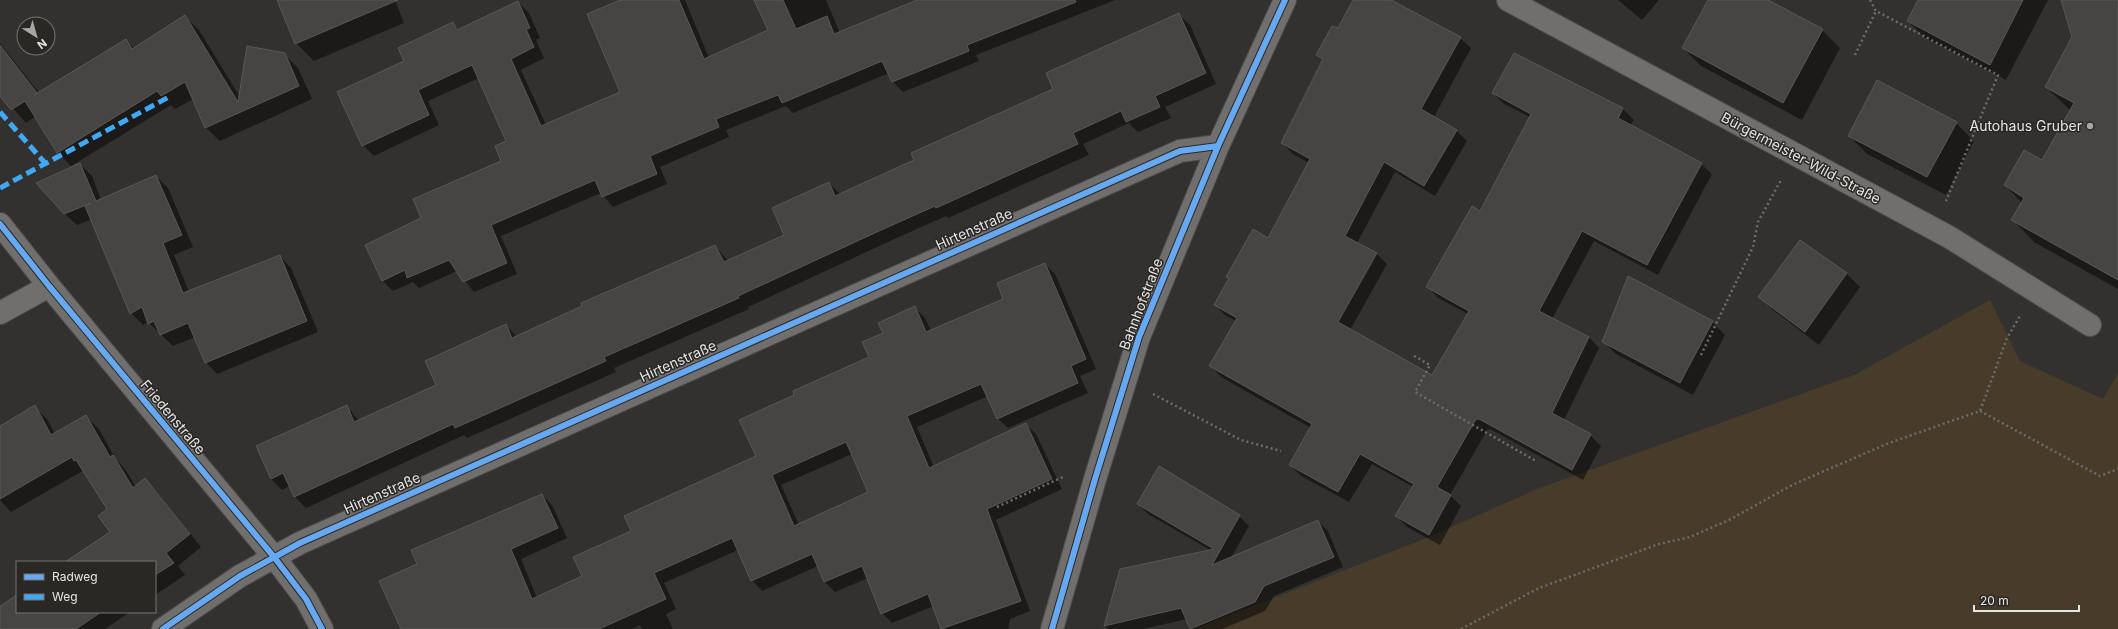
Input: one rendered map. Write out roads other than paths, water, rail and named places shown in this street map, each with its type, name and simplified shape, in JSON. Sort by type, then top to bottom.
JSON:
[{"type":"street","name":"Bahnhofstraße","points":[[1052,629],[1095,479],[1140,337],[1218,146],[1285,0]]},
{"type":"street","name":"Bürgermeister-Wild-Straße","points":[[1508,0],[1935,230],[2090,325]]},
{"type":"street","name":"Hirtenstraße","points":[[163,629],[240,576],[300,543],[1180,151],[1218,146]]},
{"type":"street","name":"Friedenstraße","points":[[0,224],[49,286],[274,557],[306,599],[322,629]]},
{"type":"street","points":[[0,313],[49,286]]},
{"type":"place","name":"Autohaus Gruber","points":[[2090,126]]}]
